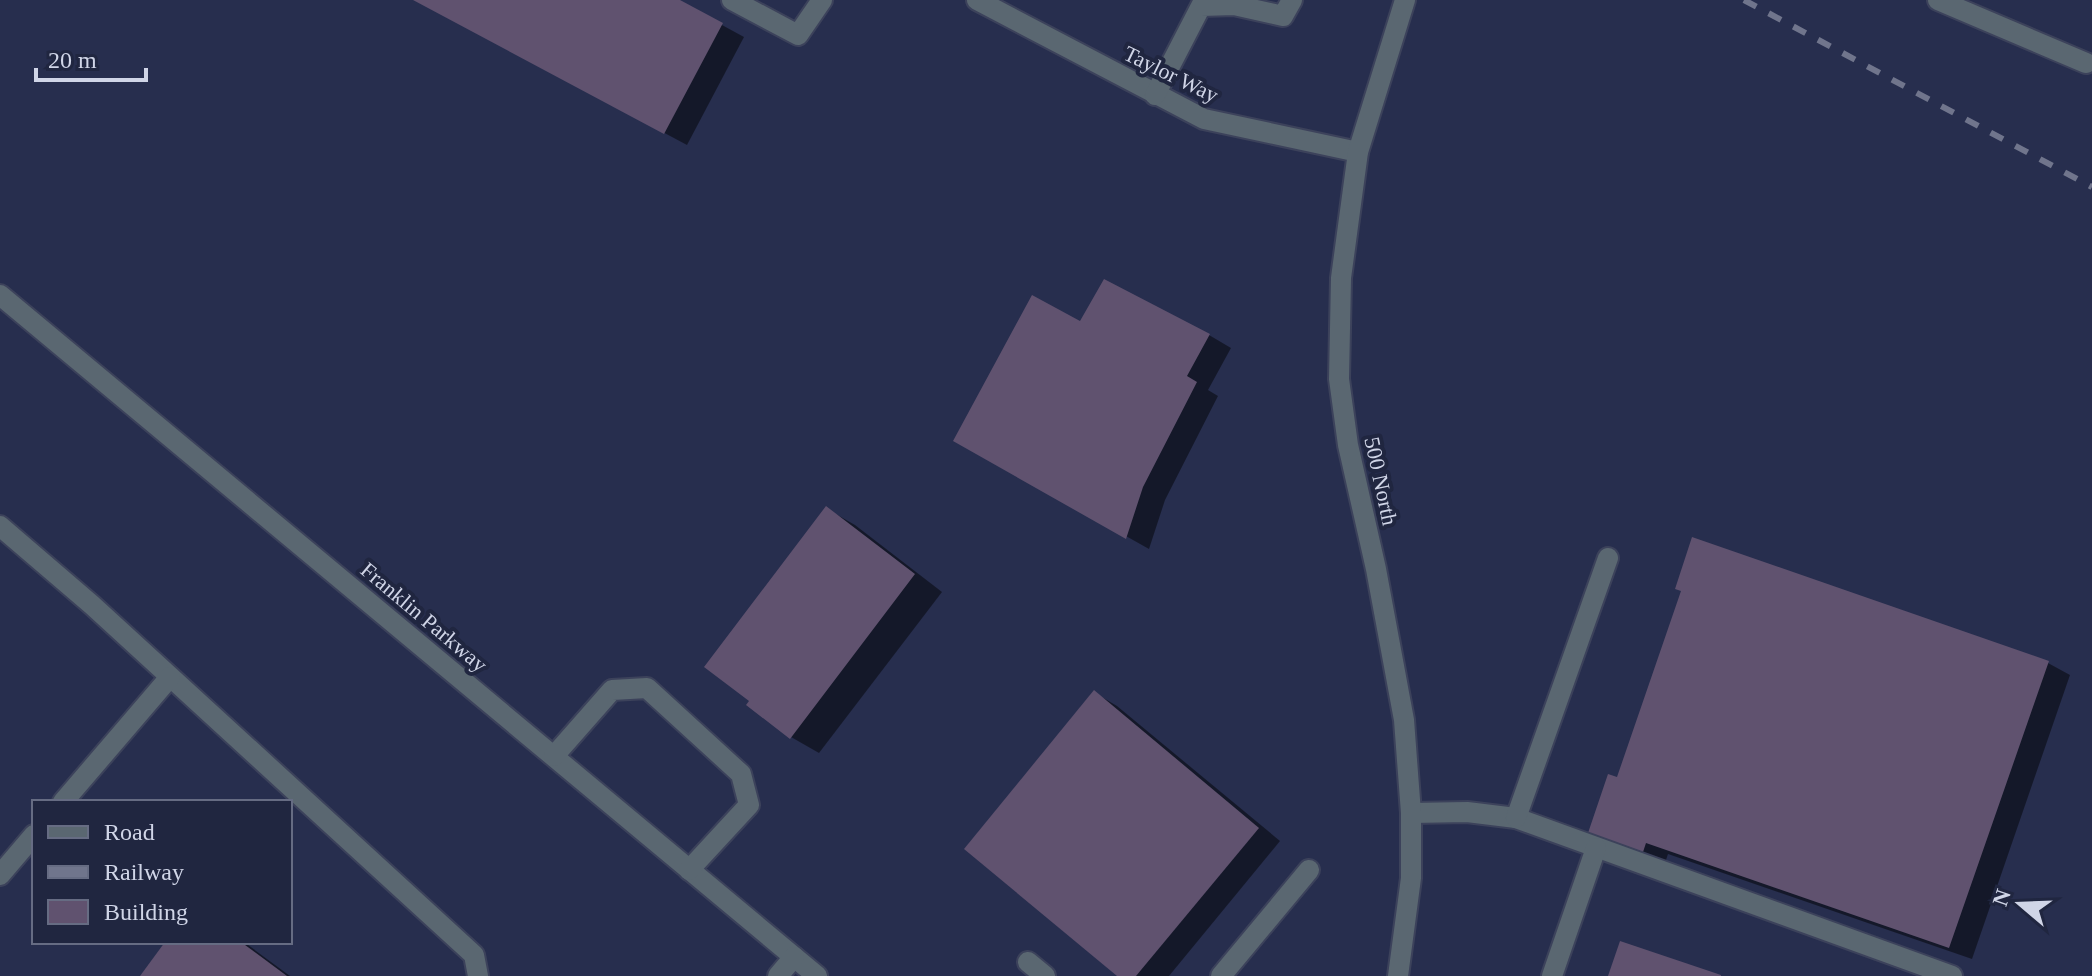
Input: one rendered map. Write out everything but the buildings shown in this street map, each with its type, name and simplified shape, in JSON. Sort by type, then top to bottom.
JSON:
[{"type":"street","points":[[732,0],[798,35],[822,0]]},
{"type":"street","name":"Taylor Way","points":[[977,0],[1204,119],[1358,152]]},
{"type":"street","points":[[1155,95],[1196,3],[1234,5],[1283,16],[1292,0]]},
{"type":"street","name":"500 North","points":[[1398,976],[1411,878],[1411,813],[1404,720],[1376,569],[1348,445],[1339,379],[1341,278],[1358,152],[1405,0]]},
{"type":"street","points":[[1938,0],[2086,63]]},
{"type":"street","name":"Franklin Parkway","points":[[0,295],[817,976]]},
{"type":"street","points":[[0,526],[474,955],[478,976]]},
{"type":"street","points":[[1516,818],[1608,558]]},
{"type":"street","points":[[65,800],[170,677]]},
{"type":"street","points":[[554,756],[612,690],[647,688],[741,774],[749,805],[689,870]]},
{"type":"street","points":[[1411,813],[1467,812],[1516,818],[1952,976]]},
{"type":"street","points":[[0,875],[32,837]]},
{"type":"street","points":[[1552,976],[1596,848]]},
{"type":"street","points":[[1221,976],[1309,870]]},
{"type":"street","points":[[778,976],[794,957]]},
{"type":"street","points":[[1028,962],[1045,976]]},
{"type":"shaded area","points":[[0,0],[2092,0],[2092,976],[0,976]]},
{"type":"railway","points":[[1744,0],[2092,187]]}]
